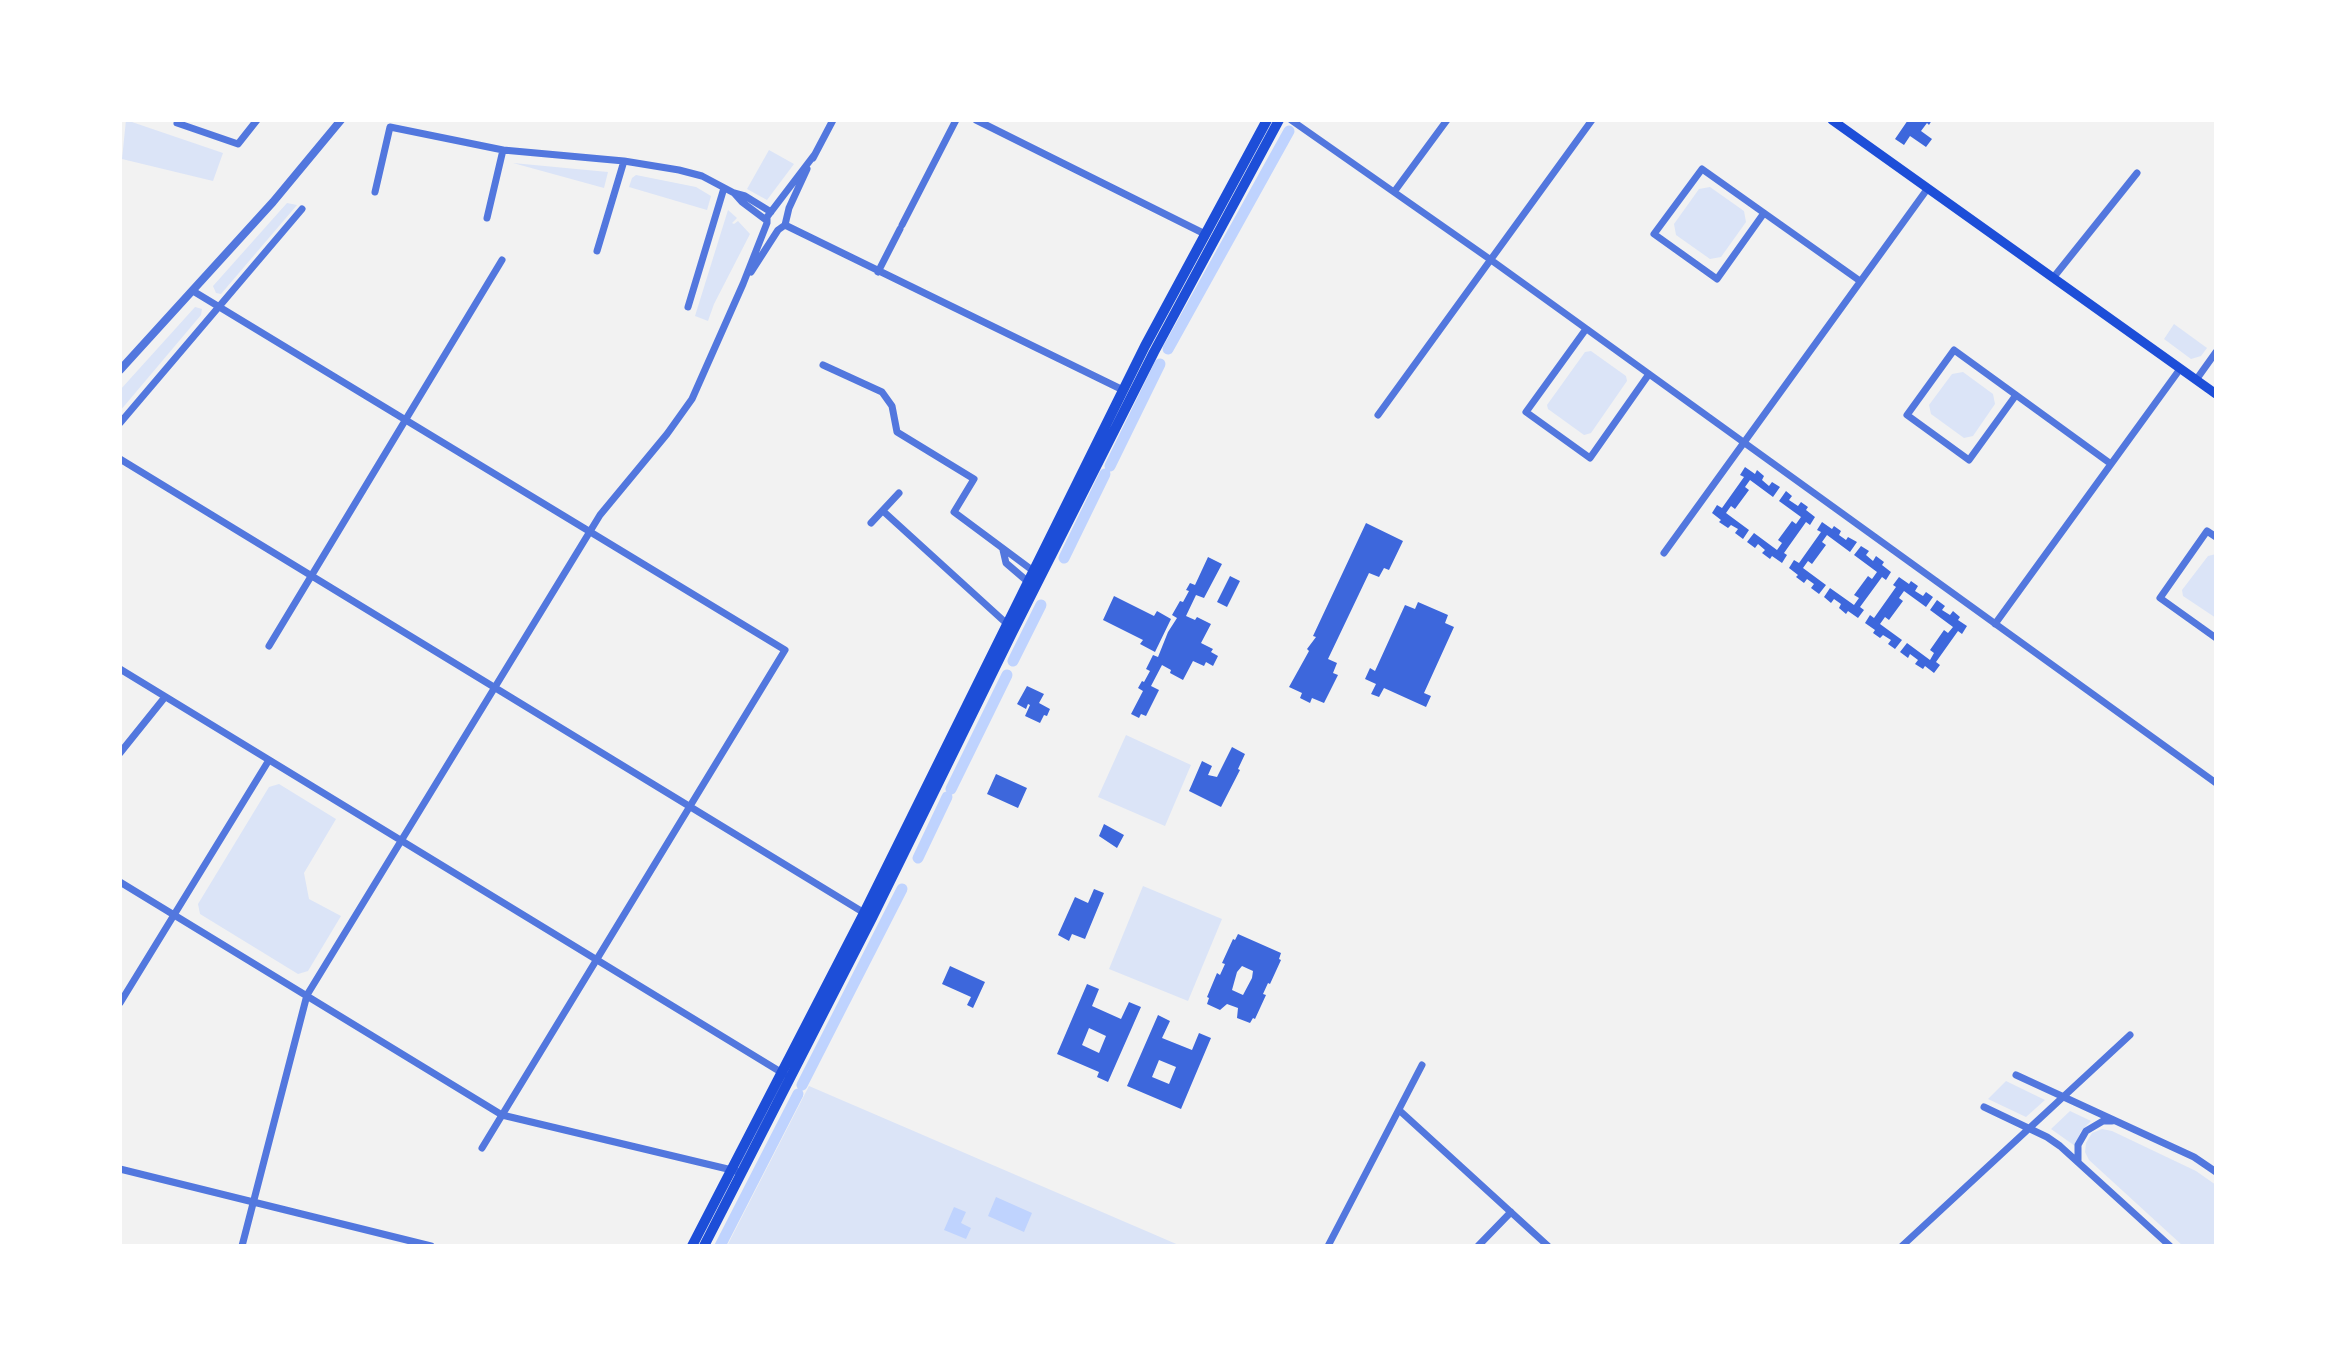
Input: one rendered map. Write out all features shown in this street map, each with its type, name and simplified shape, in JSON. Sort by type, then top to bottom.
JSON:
[{"type":"main road","points":[[868,915],[1006,623],[1123,390],[1267,120]]},
{"type":"main road","points":[[692,1246],[736,1171],[1154,352],[1279,120]]},
{"type":"main road","points":[[1832,120],[2216,394]]},
{"type":"main road","points":[[704,1246],[736,1171]]},
{"type":"street","points":[[177,121],[238,144],[257,120]]},
{"type":"street","points":[[120,370],[273,202],[341,120]]},
{"type":"street","points":[[743,284],[783,224],[833,120]]},
{"type":"street","points":[[878,272],[956,120]]},
{"type":"street","points":[[976,120],[1205,234]]},
{"type":"street","points":[[1291,120],[1491,260],[2216,783]]},
{"type":"street","points":[[1394,192],[1447,120]]},
{"type":"street","points":[[1378,415],[1592,120]]},
{"type":"street","points":[[375,192],[390,127],[503,150],[624,161],[690,173],[734,193],[742,202],[769,217]]},
{"type":"street","points":[[487,218],[503,150]]},
{"type":"street","points":[[242,1246],[307,995],[589,532],[692,399],[769,217],[815,154]]},
{"type":"street","points":[[597,251],[624,161]]},
{"type":"street","points":[[1764,213],[1717,279],[1654,234],[1702,169],[1860,281]]},
{"type":"street","points":[[2053,278],[2137,173]]},
{"type":"street","points":[[688,307],[724,188]]},
{"type":"street","points":[[1664,553],[1928,188]]},
{"type":"street","points":[[120,423],[302,209]]},
{"type":"street","points":[[769,217],[782,212],[783,224]]},
{"type":"street","points":[[769,217],[771,229],[783,224],[1123,390]]},
{"type":"street","points":[[269,646],[502,260]]},
{"type":"street","points":[[193,291],[785,650],[482,1148]]},
{"type":"street","points":[[1586,329],[1526,412],[1590,458],[1649,374]]},
{"type":"street","points":[[2016,395],[1969,460],[1907,415],[1954,350],[2016,395],[2111,464]]},
{"type":"street","points":[[2196,380],[2216,352]]},
{"type":"street","points":[[823,365],[882,392],[892,406],[897,432],[974,479],[954,512],[1001,548],[1030,576]]},
{"type":"street","points":[[1995,624],[2180,369]]},
{"type":"street","points":[[121,462],[868,915]]},
{"type":"street","points":[[871,523],[899,493]]},
{"type":"street","points":[[883,511],[1006,623]]},
{"type":"street","points":[[2216,537],[2207,531],[2160,598],[2216,638]]},
{"type":"street","points":[[120,669],[785,1075]]},
{"type":"street","points":[[120,753],[165,697]]},
{"type":"street","points":[[120,1003],[269,760]]},
{"type":"street","points":[[120,882],[502,1115],[736,1171]]},
{"type":"street","points":[[1902,1246],[2130,1035]]},
{"type":"street","points":[[1328,1246],[1422,1065]]},
{"type":"street","points":[[2016,1075],[2194,1157],[2216,1172]]},
{"type":"street","points":[[1984,1107],[2047,1137],[2170,1246]]},
{"type":"street","points":[[1399,1110],[1548,1246]]},
{"type":"street","points":[[2078,1162],[2078,1145],[2086,1131],[2103,1121],[2114,1120]]},
{"type":"street","points":[[120,1169],[431,1246]]},
{"type":"street","points":[[1478,1246],[1511,1212]]},
{"type":"shaded area","points":[[126,120],[223,153],[213,181],[122,159]]},
{"type":"shaded area","points":[[769,150],[794,164],[767,200],[747,189]]},
{"type":"shaded area","points":[[513,163],[608,172],[604,188]]},
{"type":"shaded area","points":[[636,175],[696,187],[711,196],[707,210],[629,187]]},
{"type":"shaded area","points":[[1710,187],[1744,211],[1746,222],[1721,257],[1710,259],[1676,235],[1674,224],[1699,189]]},
{"type":"shaded area","points":[[287,203],[297,205],[221,294],[216,293],[213,286]]},
{"type":"shaded area","points":[[728,210],[737,218],[732,223],[738,221],[750,234],[708,321],[695,316]]},
{"type":"shaded area","points":[[195,307],[202,309],[201,315],[120,411],[120,390]]},
{"type":"shaded area","points":[[2174,324],[2207,348],[2201,356],[2191,359],[2164,339]]},
{"type":"shaded area","points":[[1591,351],[1626,376],[1627,381],[1591,433],[1584,435],[1548,409],[1547,405],[1585,352]]},
{"type":"shaded area","points":[[1963,372],[1993,394],[1995,404],[1973,436],[1964,438],[1931,414],[1929,405],[1952,374]]},
{"type":"shaded area","points":[[2216,554],[2216,618],[2183,596],[2182,590],[2208,556]]},
{"type":"shaded area","points":[[1126,735],[1191,765],[1165,826],[1098,797]]},
{"type":"shaded area","points":[[279,784],[336,819],[304,873],[309,899],[341,916],[308,971],[298,974],[200,914],[198,904],[269,787]]},
{"type":"shaded area","points":[[1143,886],[1222,919],[1188,1001],[1109,969]]},
{"type":"shaded area","points":[[2006,1081],[2045,1100],[2026,1117],[1988,1099]]},
{"type":"shaded area","points":[[809,1086],[1181,1246],[727,1246]]},
{"type":"shaded area","points":[[2070,1111],[2091,1121],[2081,1131],[2075,1146],[2051,1129]]},
{"type":"shaded area","points":[[2102,1129],[2196,1171],[2216,1185],[2216,1246],[2183,1246],[2089,1160],[2085,1152],[2086,1143],[2092,1133]]},
{"type":"water","points":[[996,1197],[1032,1213],[1024,1232],[988,1216]]},
{"type":"water","points":[[954,1207],[966,1212],[961,1223],[971,1228],[966,1239],[944,1230]]},
{"type":"building","points":[[1908,120],[1932,120],[1921,131],[1932,139],[1926,147],[1910,136],[1904,145],[1895,139]]},
{"type":"building","points":[[1745,467],[1755,474],[1757,470],[1769,486],[1772,482],[1780,487],[1773,497],[1750,480],[1745,487],[1749,490],[1735,509],[1731,506],[1726,513],[1749,530],[1743,539],[1735,533],[1738,529],[1731,525],[1728,528],[1712,513],[1717,505],[1722,508],[1744,477],[1740,475]]},
{"type":"building","points":[[1786,491],[1792,496],[1789,500],[1798,506],[1801,502],[1815,517],[1810,525],[1806,522],[1784,553],[1787,555],[1782,563],[1762,553],[1765,550],[1758,544],[1755,548],[1747,542],[1754,533],[1777,550],[1782,543],[1778,540],[1792,521],[1796,524],[1801,517],[1779,501]]},
{"type":"building","points":[[1822,522],[1841,531],[1839,535],[1846,540],[1848,537],[1857,542],[1850,552],[1827,535],[1822,542],[1826,545],[1812,564],[1808,561],[1803,568],[1826,585],[1819,594],[1811,588],[1814,584],[1807,579],[1804,583],[1789,568],[1794,560],[1799,563],[1821,532],[1817,530]]},
{"type":"building","points":[[1366,523],[1403,541],[1389,570],[1384,568],[1379,577],[1369,573],[1328,659],[1337,663],[1333,673],[1338,675],[1324,703],[1312,698],[1310,703],[1300,698],[1302,693],[1289,687],[1316,637],[1313,636]]},
{"type":"building","points":[[1861,546],[1869,551],[1866,555],[1873,561],[1876,556],[1891,572],[1886,580],[1882,577],[1860,607],[1864,610],[1858,618],[1848,611],[1846,614],[1834,599],[1831,603],[1824,597],[1830,588],[1854,605],[1859,598],[1854,595],[1868,576],[1872,579],[1877,572],[1854,555]]},
{"type":"building","points":[[1208,557],[1222,564],[1204,598],[1196,595],[1186,616],[1195,620],[1197,617],[1211,624],[1201,643],[1213,649],[1211,652],[1218,656],[1213,666],[1193,661],[1183,680],[1162,665],[1151,686],[1159,690],[1146,716],[1141,714],[1139,718],[1131,714],[1143,691],[1138,688],[1150,671],[1146,669],[1153,655],[1158,657],[1177,618],[1172,615],[1180,601],[1183,602],[1190,583],[1195,585]]},
{"type":"building","points":[[1230,576],[1240,581],[1227,607],[1217,602]]},
{"type":"building","points":[[1899,577],[1918,586],[1915,591],[1923,596],[1926,592],[1933,597],[1926,607],[1904,591],[1899,598],[1903,601],[1889,620],[1885,617],[1880,624],[1902,640],[1895,649],[1888,644],[1891,640],[1883,635],[1880,638],[1865,623],[1870,615],[1874,618],[1896,587],[1893,585]]},
{"type":"building","points":[[1114,596],[1154,616],[1157,611],[1171,619],[1155,652],[1140,644],[1143,640],[1103,620]]},
{"type":"building","points":[[1937,600],[1945,606],[1942,610],[1950,615],[1953,611],[1960,617],[1958,620],[1967,626],[1962,634],[1958,631],[1936,662],[1940,665],[1934,673],[1925,666],[1923,669],[1915,664],[1918,660],[1910,654],[1908,658],[1900,652],[1907,643],[1930,660],[1934,653],[1930,650],[1944,630],[1948,633],[1953,627],[1930,610]]},
{"type":"building","points":[[1418,602],[1448,615],[1445,623],[1454,627],[1424,693],[1431,696],[1426,707],[1384,688],[1379,697],[1371,694],[1376,684],[1365,679],[1370,668],[1375,671],[1405,605],[1415,609]]},
{"type":"building","points":[[1027,686],[1044,694],[1039,703],[1050,709],[1040,723],[1025,716],[1030,705],[1026,709],[1017,704]]},
{"type":"building","points":[[1232,747],[1245,754],[1221,807],[1189,791],[1202,761],[1212,766],[1208,775],[1217,777]]},
{"type":"building","points":[[996,774],[1027,788],[1018,808],[987,794]]},
{"type":"building","points":[[1104,824],[1124,835],[1117,848],[1099,836]]},
{"type":"building","points":[[1094,889],[1104,893],[1085,939],[1072,934],[1069,941],[1058,935],[1075,897],[1088,903]]},
{"type":"building","points":[[1238,934],[1281,953],[1281,960],[1263,994],[1266,995],[1250,1023],[1237,1018],[1238,1008],[1227,1004],[1220,1010],[1207,1004],[1217,973],[1220,975],[1225,964],[1222,963]],"holes":[[[1242,966],[1253,971],[1243,995],[1232,990]]]},
{"type":"building","points":[[950,966],[985,982],[973,1008],[967,1005],[971,997],[942,984]]},
{"type":"building","points":[[1087,984],[1099,989],[1092,1006],[1121,1019],[1129,1002],[1141,1007],[1108,1082],[1097,1077],[1099,1072],[1057,1054]],"holes":[[[1089,1028],[1106,1036],[1099,1053],[1082,1045]]]},
{"type":"building","points":[[1158,1015],[1170,1021],[1162,1038],[1192,1050],[1199,1033],[1211,1038],[1181,1109],[1127,1086]],"holes":[[[1159,1060],[1176,1067],[1169,1084],[1152,1077]]]},
{"type":"waterway","points":[[1168,349],[1289,131]]},
{"type":"waterway","points":[[1110,466],[1160,364]]},
{"type":"waterway","points":[[1064,558],[1105,474]]},
{"type":"waterway","points":[[1013,661],[1041,605]]},
{"type":"waterway","points":[[951,789],[1007,675]]},
{"type":"waterway","points":[[918,858],[947,797]]},
{"type":"waterway","points":[[802,1085],[902,889]]},
{"type":"waterway","points":[[720,1246],[798,1094]]}]
